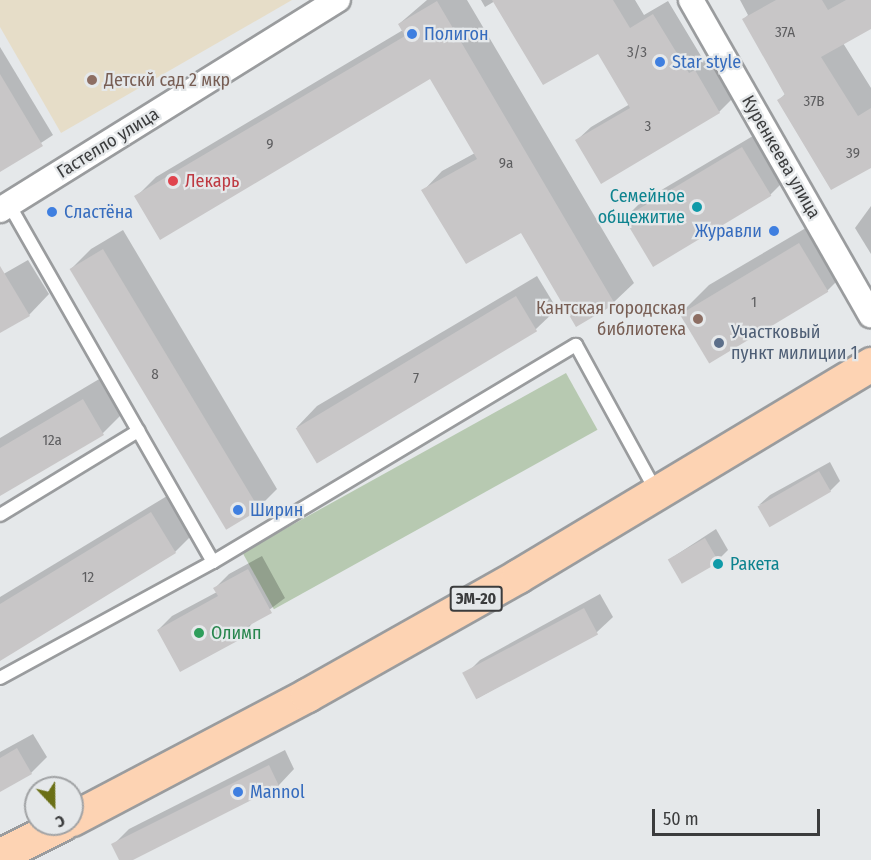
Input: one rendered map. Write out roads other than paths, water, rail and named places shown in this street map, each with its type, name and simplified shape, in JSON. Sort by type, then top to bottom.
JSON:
[{"type":"main road","name":"ЭМ-20","points":[[84,813],[307,695],[657,492],[871,364]]},
{"type":"main road","points":[[0,855],[38,836]]},
{"type":"street","name":"Гастелло улица","points":[[4,208],[338,0]]},
{"type":"street","name":"Куренкеева улица","points":[[691,0],[871,315]]},
{"type":"lane","points":[[4,208],[138,431],[213,562]]},
{"type":"lane","points":[[0,678],[213,562],[576,345],[657,492]]},
{"type":"lane","points":[[0,515],[138,431]]},
{"type":"place","name":"Полигон","points":[[412,34]]},
{"type":"place","name":"Star style","points":[[660,62]]},
{"type":"place","name":"Детскй сад 2 мкр","points":[[92,80]]},
{"type":"place","name":"Лекарь","points":[[173,181]]},
{"type":"place","name":"Семейное общежитие","points":[[697,207]]},
{"type":"place","name":"Сластёна","points":[[52,212]]},
{"type":"place","name":"Журавли","points":[[774,231]]},
{"type":"place","name":"Кантская городская библиотека","points":[[698,319]]},
{"type":"place","name":"Участковый пункт милиции 1","points":[[719,343]]},
{"type":"place","name":"Ширин","points":[[238,510]]},
{"type":"place","name":"Ракета","points":[[718,564]]},
{"type":"place","name":"Олимп","points":[[199,633]]},
{"type":"place","name":"Mannol","points":[[238,792]]}]
